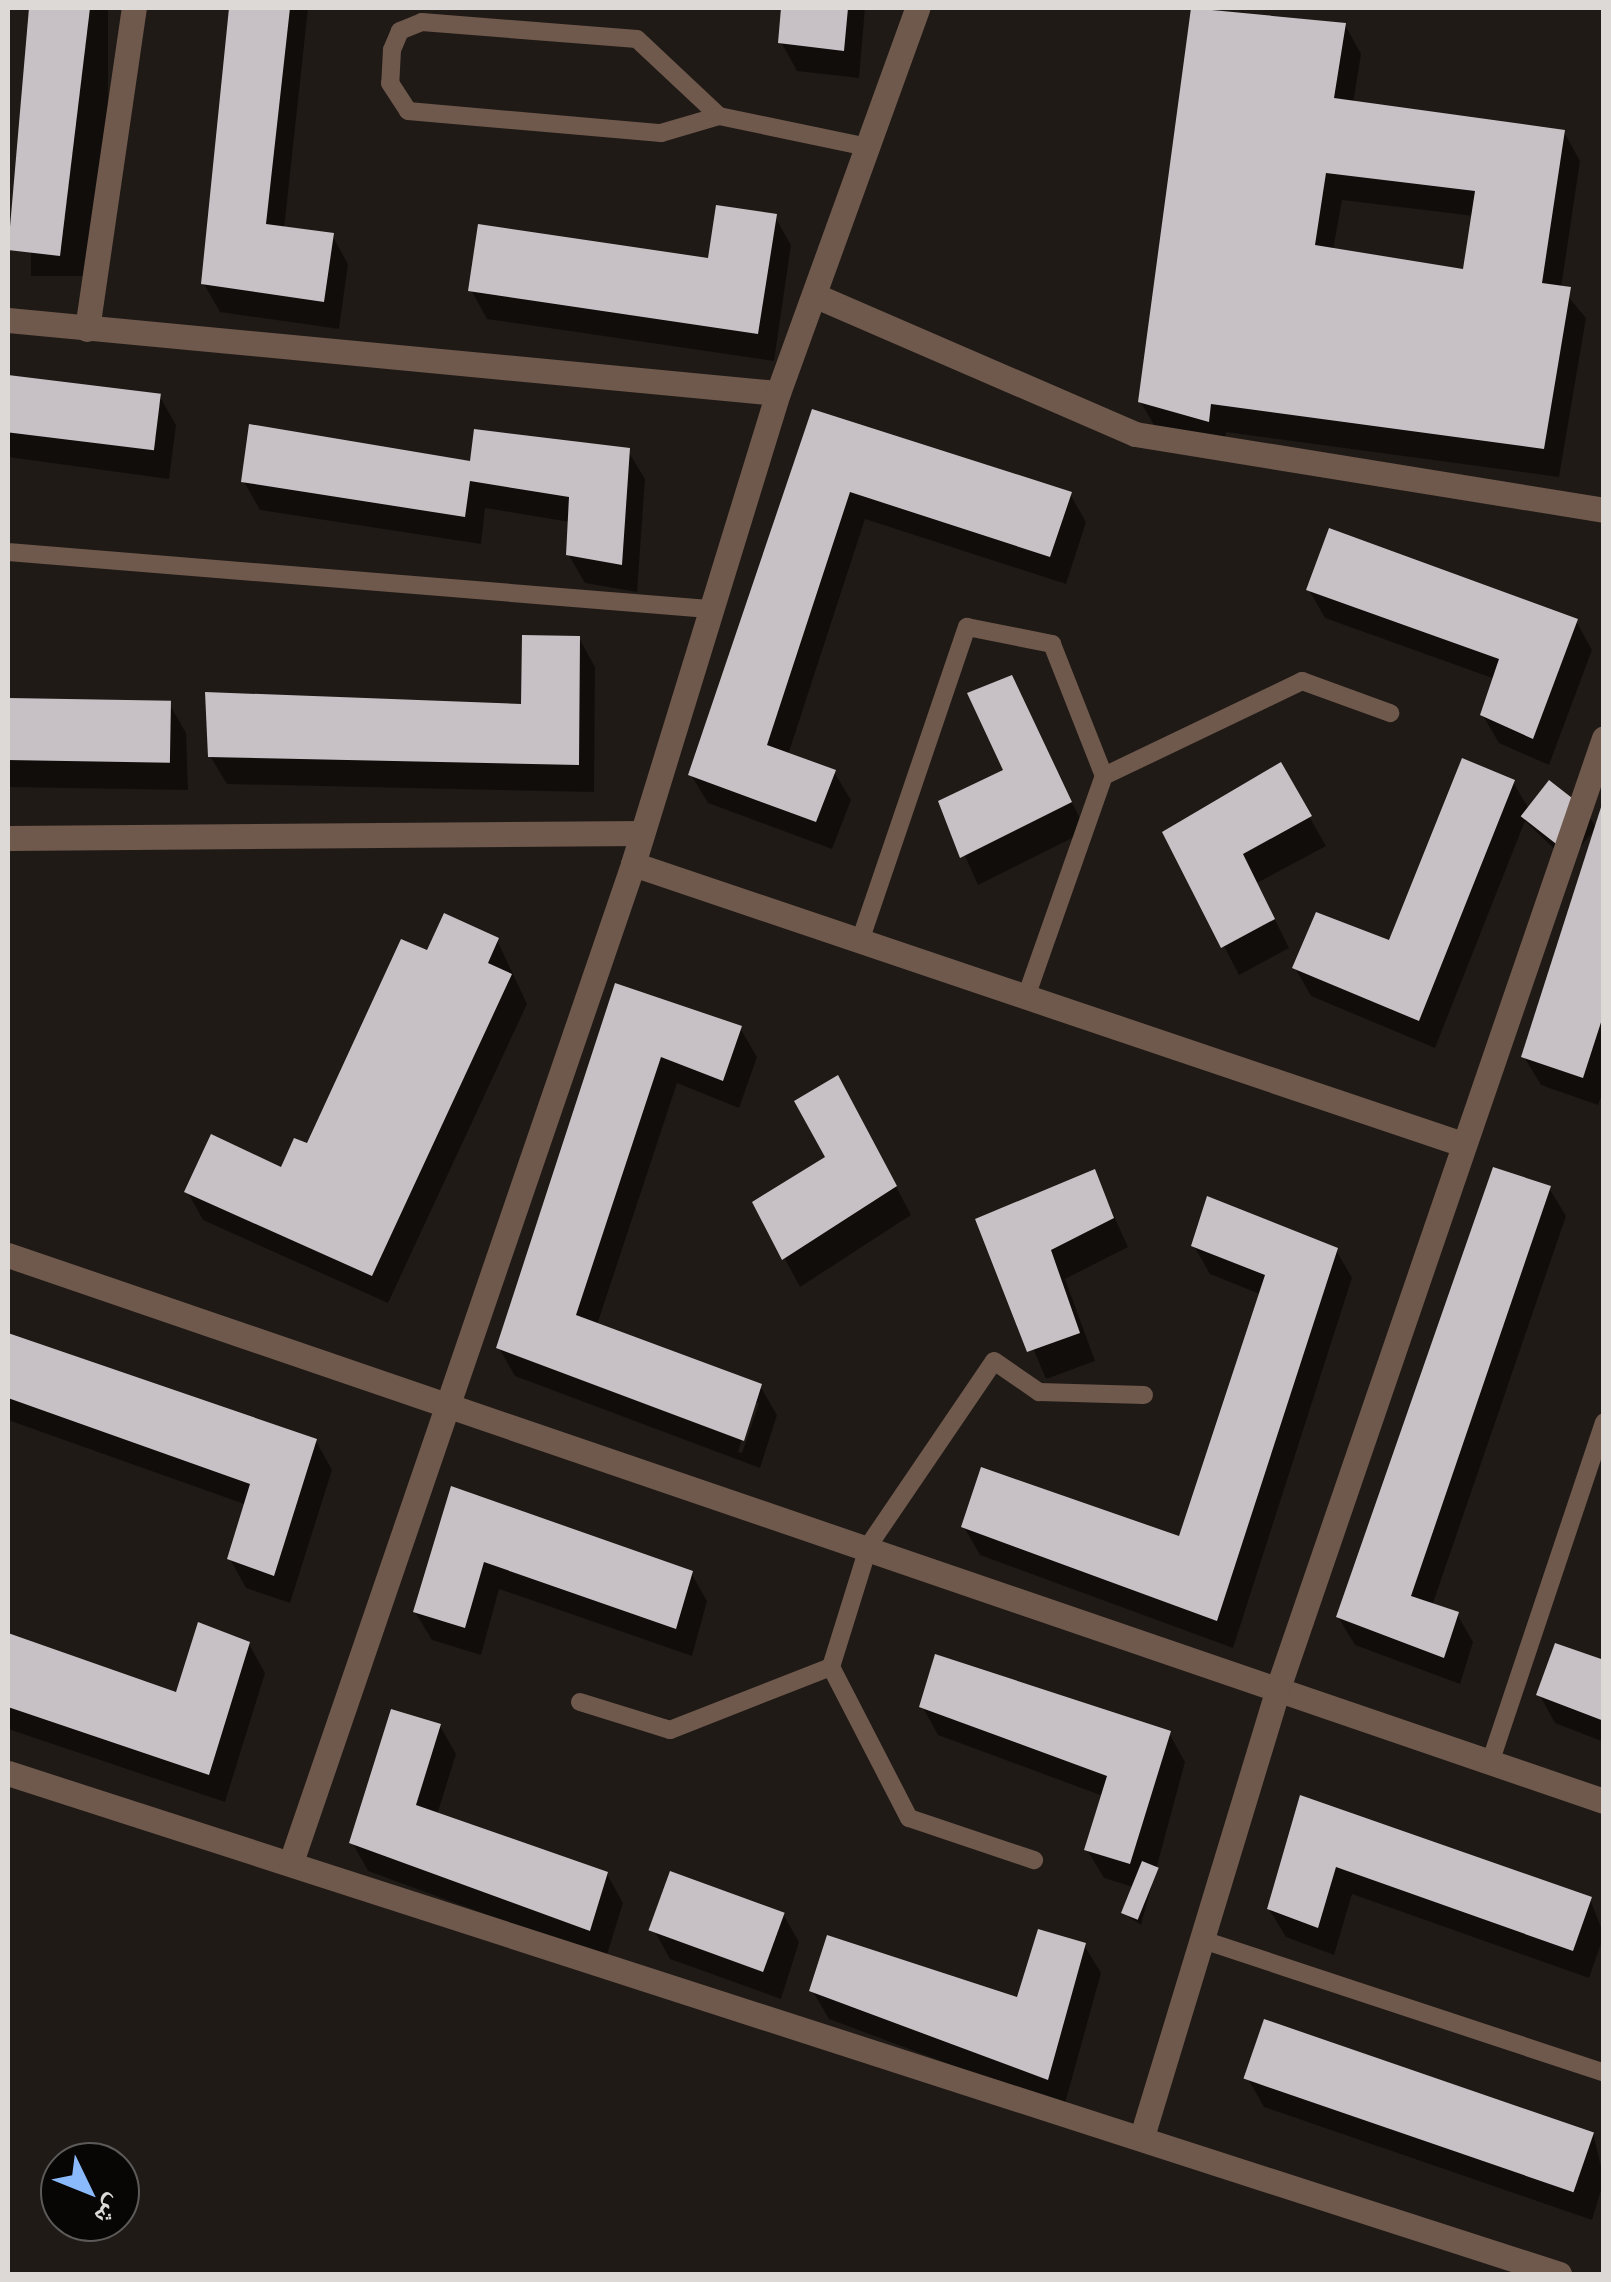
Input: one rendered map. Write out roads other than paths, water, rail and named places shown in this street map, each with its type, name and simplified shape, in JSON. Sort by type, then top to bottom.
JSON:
[{"type":"street","points":[[87,329],[134,8]]},
{"type":"street","points":[[290,1862],[633,864],[778,392],[917,8]]},
{"type":"street","points":[[814,294],[1135,434],[1604,510]]},
{"type":"street","points":[[8,320],[778,392]]},
{"type":"street","points":[[1143,2133],[1279,1685],[1604,738]]},
{"type":"street","points":[[8,838],[642,833]]},
{"type":"street","points":[[633,864],[1462,1144]]},
{"type":"street","points":[[8,1254],[870,1544],[1604,1800]]},
{"type":"street","points":[[8,1772],[1143,2133],[1559,2274]]},
{"type":"lane","points":[[719,116],[637,39],[422,22],[400,31],[392,50],[390,84],[408,111],[661,133],[719,116],[867,146]]},
{"type":"lane","points":[[8,552],[709,609]]},
{"type":"lane","points":[[860,941],[967,627],[1052,644],[1104,776],[1026,997]]},
{"type":"lane","points":[[1104,776],[1302,682],[1390,712]]},
{"type":"lane","points":[[1034,1860],[909,1818],[831,1666],[870,1544],[994,1361],[1038,1392],[1144,1395]]},
{"type":"lane","points":[[1491,1760],[1604,1422]]},
{"type":"lane","points":[[580,1702],[670,1730],[831,1666]]},
{"type":"lane","points":[[1203,1940],[1604,2072]]}]
